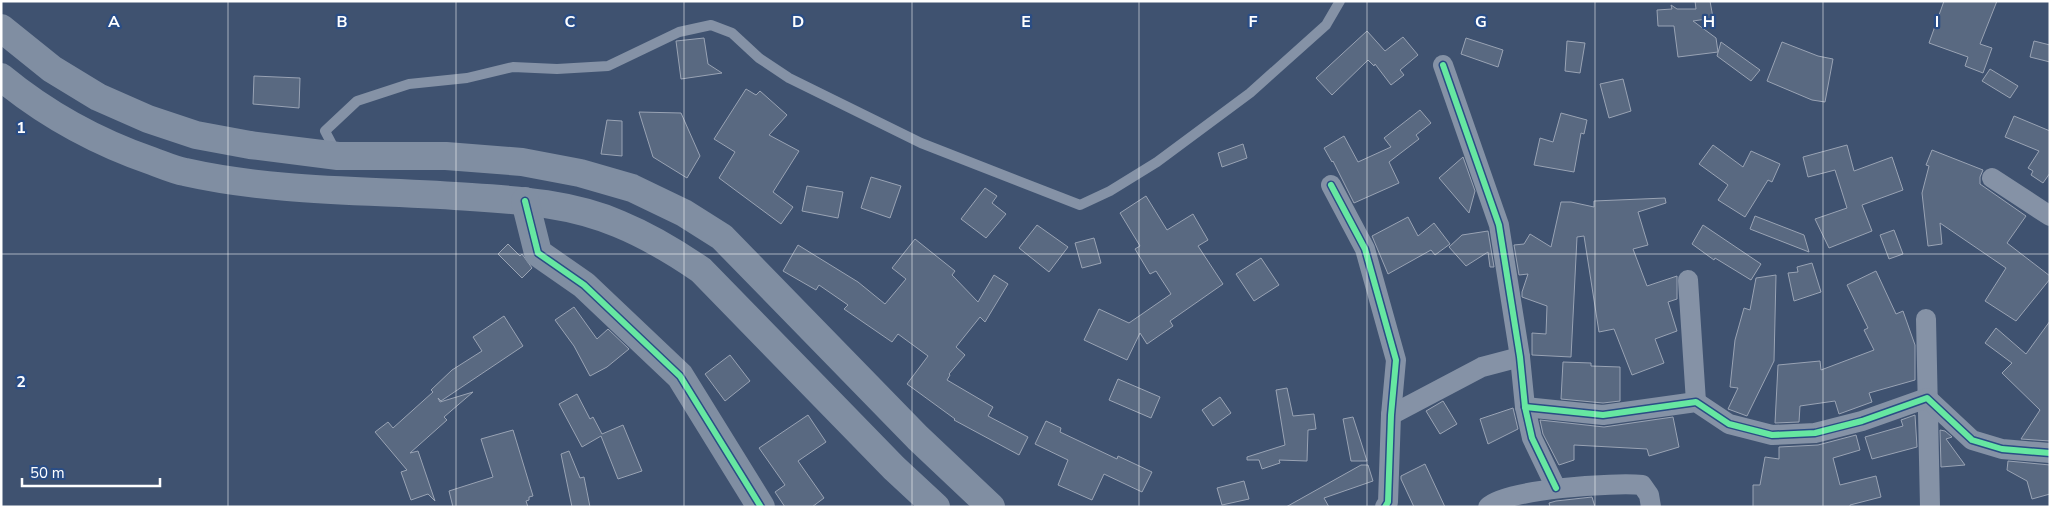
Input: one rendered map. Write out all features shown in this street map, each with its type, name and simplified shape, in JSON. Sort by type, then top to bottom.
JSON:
[{"type":"main road","points":[[1,28],[52,69],[98,97],[148,119],[196,135],[250,145],[338,156],[446,156],[522,162],[580,173],[632,188],[684,213],[722,238],[918,438],[991,507]]},
{"type":"main road","points":[[1,77],[27,98],[76,130],[134,155],[183,172],[240,182],[341,191],[525,201],[573,210],[618,223],[672,250],[701,270],[894,468],[936,507]]},
{"type":"main road","points":[[525,201],[538,253],[584,286],[680,376],[761,507]]},
{"type":"street","points":[[1442,65],[1499,225],[1520,357],[1525,407],[1532,438],[1556,488]]},
{"type":"street","points":[[1992,178],[2050,216]]},
{"type":"street","points":[[1331,185],[1364,248],[1396,360],[1391,414],[1388,502],[1385,507]]},
{"type":"street","points":[[1688,280],[1696,402]]},
{"type":"street","points":[[1926,319],[1930,507]]},
{"type":"street","points":[[1391,414],[1482,367],[1520,357]]},
{"type":"street","points":[[1525,407],[1603,415],[1696,402],[1729,424],[1772,435],[1816,434],[1862,421],[1928,398]]},
{"type":"street","points":[[1928,398],[1972,440],[2002,449],[2050,453]]},
{"type":"street","points":[[1488,507],[1503,500],[1556,488],[1627,483],[1642,485],[1649,494],[1651,507]]},
{"type":"lane","points":[[338,156],[325,131],[357,101],[409,84],[467,78],[513,68],[557,69],[608,66],[679,32],[712,25],[732,33],[759,58],[790,78],[921,143],[1080,205],[1110,191],[1158,162],[1250,93],[1326,25],[1340,1]]},
{"type":"building","points":[[1695,1],[1710,1],[1713,18],[1693,21],[1716,38],[1718,52],[1678,57],[1674,26],[1658,26],[1657,10],[1672,9],[1671,5],[1677,9],[1696,9]]},
{"type":"building","points":[[1944,1],[1997,1],[1980,44],[1992,48],[1983,73],[1965,66],[1968,57],[1929,43]]},
{"type":"building","points":[[1367,31],[1385,51],[1403,37],[1418,55],[1400,70],[1404,75],[1391,85],[1375,64],[1374,66],[1368,60],[1332,95],[1316,78]]},
{"type":"building","points":[[704,38],[708,64],[722,73],[681,79],[676,41]]},
{"type":"building","points":[[1466,38],[1503,50],[1498,67],[1461,54]]},
{"type":"building","points":[[1567,41],[1585,43],[1580,73],[1565,71]]},
{"type":"building","points":[[2034,41],[2050,45],[2050,62],[2030,57]]},
{"type":"building","points":[[1721,42],[1760,70],[1751,81],[1717,56]]},
{"type":"building","points":[[1782,42],[1818,56],[1833,59],[1825,102],[1812,100],[1767,81]]},
{"type":"building","points":[[1990,69],[2018,86],[2010,98],[1982,81]]},
{"type":"building","points":[[254,76],[300,78],[299,108],[253,104]]},
{"type":"building","points":[[1623,79],[1631,111],[1609,118],[1600,84]]},
{"type":"building","points":[[746,89],[756,95],[760,91],[787,115],[769,135],[799,151],[773,192],[793,207],[781,224],[719,178],[735,152],[714,139]]},
{"type":"building","points":[[1420,110],[1431,123],[1416,135],[1419,139],[1389,162],[1399,183],[1354,203],[1333,161],[1324,148],[1344,136],[1358,162],[1391,147],[1384,138]]},
{"type":"building","points":[[639,112],[681,113],[700,156],[687,178],[653,157]]},
{"type":"building","points":[[1561,113],[1587,120],[1584,134],[1581,133],[1574,172],[1534,165],[1540,138],[1553,142]]},
{"type":"building","points":[[2014,116],[2050,131],[2050,173],[2043,183],[2031,175],[2033,171],[2028,168],[2039,151],[2005,137]]},
{"type":"building","points":[[607,120],[622,121],[622,156],[601,154]]},
{"type":"building","points":[[1243,144],[1247,158],[1222,167],[1218,153]]},
{"type":"building","points":[[1713,145],[1743,167],[1751,151],[1780,164],[1772,182],[1768,180],[1745,217],[1718,200],[1728,185],[1699,164]]},
{"type":"building","points":[[1847,145],[1854,171],[1892,157],[1903,190],[1862,205],[1872,231],[1829,248],[1815,219],[1847,208],[1835,170],[1808,177],[1803,157]]},
{"type":"building","points":[[1932,150],[1983,170],[1980,184],[2026,216],[2007,243],[2050,276],[2050,279],[2016,321],[1985,301],[2006,268],[1940,223],[1942,244],[1928,246],[1922,193],[1929,166],[1926,165]]},
{"type":"building","points":[[1463,157],[1475,191],[1469,213],[1439,178]]},
{"type":"building","points":[[871,177],[901,186],[890,218],[861,208]]},
{"type":"building","points":[[807,186],[843,192],[838,218],[802,211]]},
{"type":"building","points":[[985,188],[997,196],[992,203],[1006,214],[986,238],[961,219]]},
{"type":"building","points":[[1146,196],[1167,230],[1193,214],[1208,240],[1198,246],[1223,284],[1170,321],[1173,326],[1147,344],[1140,333],[1127,360],[1084,340],[1099,309],[1129,323],[1171,294],[1156,271],[1150,274],[1135,249],[1140,246],[1120,213]]},
{"type":"building","points":[[1665,198],[1666,203],[1638,212],[1648,245],[1633,249],[1647,286],[1677,276],[1677,299],[1668,302],[1677,331],[1655,339],[1664,363],[1632,375],[1614,329],[1599,332],[1584,236],[1577,237],[1571,357],[1532,355],[1532,333],[1546,334],[1547,306],[1522,297],[1528,274],[1519,275],[1514,245],[1524,244],[1530,234],[1551,247],[1561,202],[1594,207],[1594,201]]},
{"type":"building","points":[[1755,216],[1804,235],[1809,252],[1750,229]]},
{"type":"building","points":[[1408,217],[1418,236],[1434,223],[1450,244],[1435,255],[1431,250],[1388,274],[1372,236]]},
{"type":"building","points":[[1037,225],[1068,247],[1049,272],[1019,248]]},
{"type":"building","points":[[1703,225],[1761,264],[1751,280],[1715,258],[1714,260],[1692,244]]},
{"type":"building","points":[[1894,230],[1903,254],[1889,259],[1880,235]]},
{"type":"building","points":[[1488,231],[1494,267],[1490,267],[1488,252],[1466,266],[1449,247],[1462,235]]},
{"type":"building","points":[[1094,238],[1101,263],[1082,268],[1075,243]]},
{"type":"building","points":[[915,239],[955,271],[952,275],[978,302],[994,275],[1008,284],[985,322],[980,317],[956,347],[965,355],[949,374],[947,380],[993,407],[988,416],[1028,437],[1019,455],[954,420],[907,384],[928,356],[898,334],[892,342],[844,309],[848,305],[819,285],[816,290],[783,271],[798,245],[858,282],[885,304],[906,279],[892,268]]},
{"type":"building","points":[[508,244],[520,256],[522,254],[532,268],[522,278],[498,254]]},
{"type":"building","points":[[1261,258],[1279,285],[1254,301],[1236,274]]},
{"type":"building","points":[[1812,263],[1821,292],[1794,301],[1788,273],[1798,272],[1797,267]]},
{"type":"building","points":[[1876,271],[1896,314],[1903,311],[1915,345],[1915,380],[1869,393],[1872,402],[1839,414],[1835,401],[1800,406],[1799,422],[1775,423],[1778,365],[1820,361],[1821,370],[1874,350],[1864,330],[1868,328],[1847,285]]},
{"type":"building","points":[[1776,275],[1774,361],[1747,416],[1728,409],[1738,388],[1730,387],[1735,340],[1744,308],[1750,310],[1756,278]]},
{"type":"building","points":[[574,307],[597,339],[608,329],[629,349],[607,367],[590,376],[574,346],[555,320]]},
{"type":"building","points":[[504,316],[523,346],[441,401],[438,398],[440,402],[473,392],[444,417],[447,420],[410,453],[418,451],[435,501],[428,494],[411,500],[401,472],[407,470],[375,432],[388,422],[393,428],[433,392],[431,390],[452,370],[482,351],[473,337]]},
{"type":"building","points":[[2050,321],[2050,441],[2021,439],[2040,410],[2002,373],[2012,363],[1985,343],[1996,328],[2026,354]]},
{"type":"building","points":[[730,355],[750,381],[725,401],[705,374]]},
{"type":"building","points":[[1563,362],[1591,363],[1591,366],[1620,367],[1620,401],[1603,403],[1561,399]]},
{"type":"building","points":[[1118,379],[1160,397],[1151,418],[1109,400]]},
{"type":"building","points":[[1287,388],[1293,416],[1314,414],[1316,429],[1308,430],[1307,461],[1279,460],[1280,463],[1262,469],[1259,460],[1247,460],[1247,457],[1285,445],[1276,390]]},
{"type":"building","points":[[577,394],[590,419],[593,417],[602,434],[623,425],[642,471],[618,479],[601,436],[582,447],[559,404]]},
{"type":"building","points":[[1220,397],[1231,413],[1213,426],[1202,410]]},
{"type":"building","points":[[1443,401],[1457,424],[1440,434],[1426,411]]},
{"type":"building","points":[[1513,408],[1518,429],[1488,444],[1480,419]]},
{"type":"building","points":[[808,415],[826,442],[798,461],[824,498],[812,507],[785,507],[775,492],[785,485],[759,448]]},
{"type":"building","points":[[1915,415],[1917,447],[1872,459],[1865,437],[1903,426],[1901,420]]},
{"type":"building","points":[[1353,417],[1367,461],[1351,461],[1343,419]]},
{"type":"building","points":[[1673,417],[1679,447],[1649,456],[1647,449],[1574,445],[1574,460],[1559,465],[1543,434],[1540,420],[1604,427]]},
{"type":"building","points":[[1046,421],[1061,428],[1060,432],[1117,459],[1118,456],[1152,472],[1142,492],[1104,474],[1092,500],[1058,485],[1068,460],[1035,444]]},
{"type":"building","points":[[513,430],[533,496],[529,497],[529,500],[526,501],[528,507],[453,507],[449,491],[493,477],[481,439]]},
{"type":"building","points":[[1940,430],[1945,431],[1952,437],[1946,439],[1965,465],[1941,467]]},
{"type":"building","points":[[1856,435],[1860,450],[1833,458],[1840,485],[1876,476],[1881,497],[1850,505],[1850,507],[1753,507],[1753,485],[1760,485],[1765,457],[1779,459],[1779,447],[1818,445]]},
{"type":"building","points":[[569,451],[580,478],[584,477],[590,507],[572,507],[561,454]]},
{"type":"building","points":[[2008,461],[2050,465],[2050,494],[2032,499],[2027,481],[2007,470]]},
{"type":"building","points":[[1425,464],[1445,507],[1414,507],[1401,476]]},
{"type":"building","points":[[1361,465],[1368,465],[1373,481],[1324,498],[1329,507],[1286,507]]},
{"type":"building","points":[[1244,481],[1249,499],[1222,505],[1217,488]]},
{"type":"building","points":[[1592,497],[1595,507],[1550,507],[1549,503],[1556,501]]},
{"type":"cycle path","points":[[1443,65],[1499,225],[1520,357],[1525,407],[1532,438],[1556,488]]},
{"type":"cycle path","points":[[1331,185],[1365,249],[1396,360],[1391,415],[1388,502],[1385,507]]},
{"type":"cycle path","points":[[525,201],[538,253],[584,285],[680,376],[761,507]]},
{"type":"cycle path","points":[[1525,407],[1603,415],[1696,402],[1729,424],[1772,435],[1815,433],[1862,421],[1927,398],[1972,440],[2002,449],[2050,453]]}]
